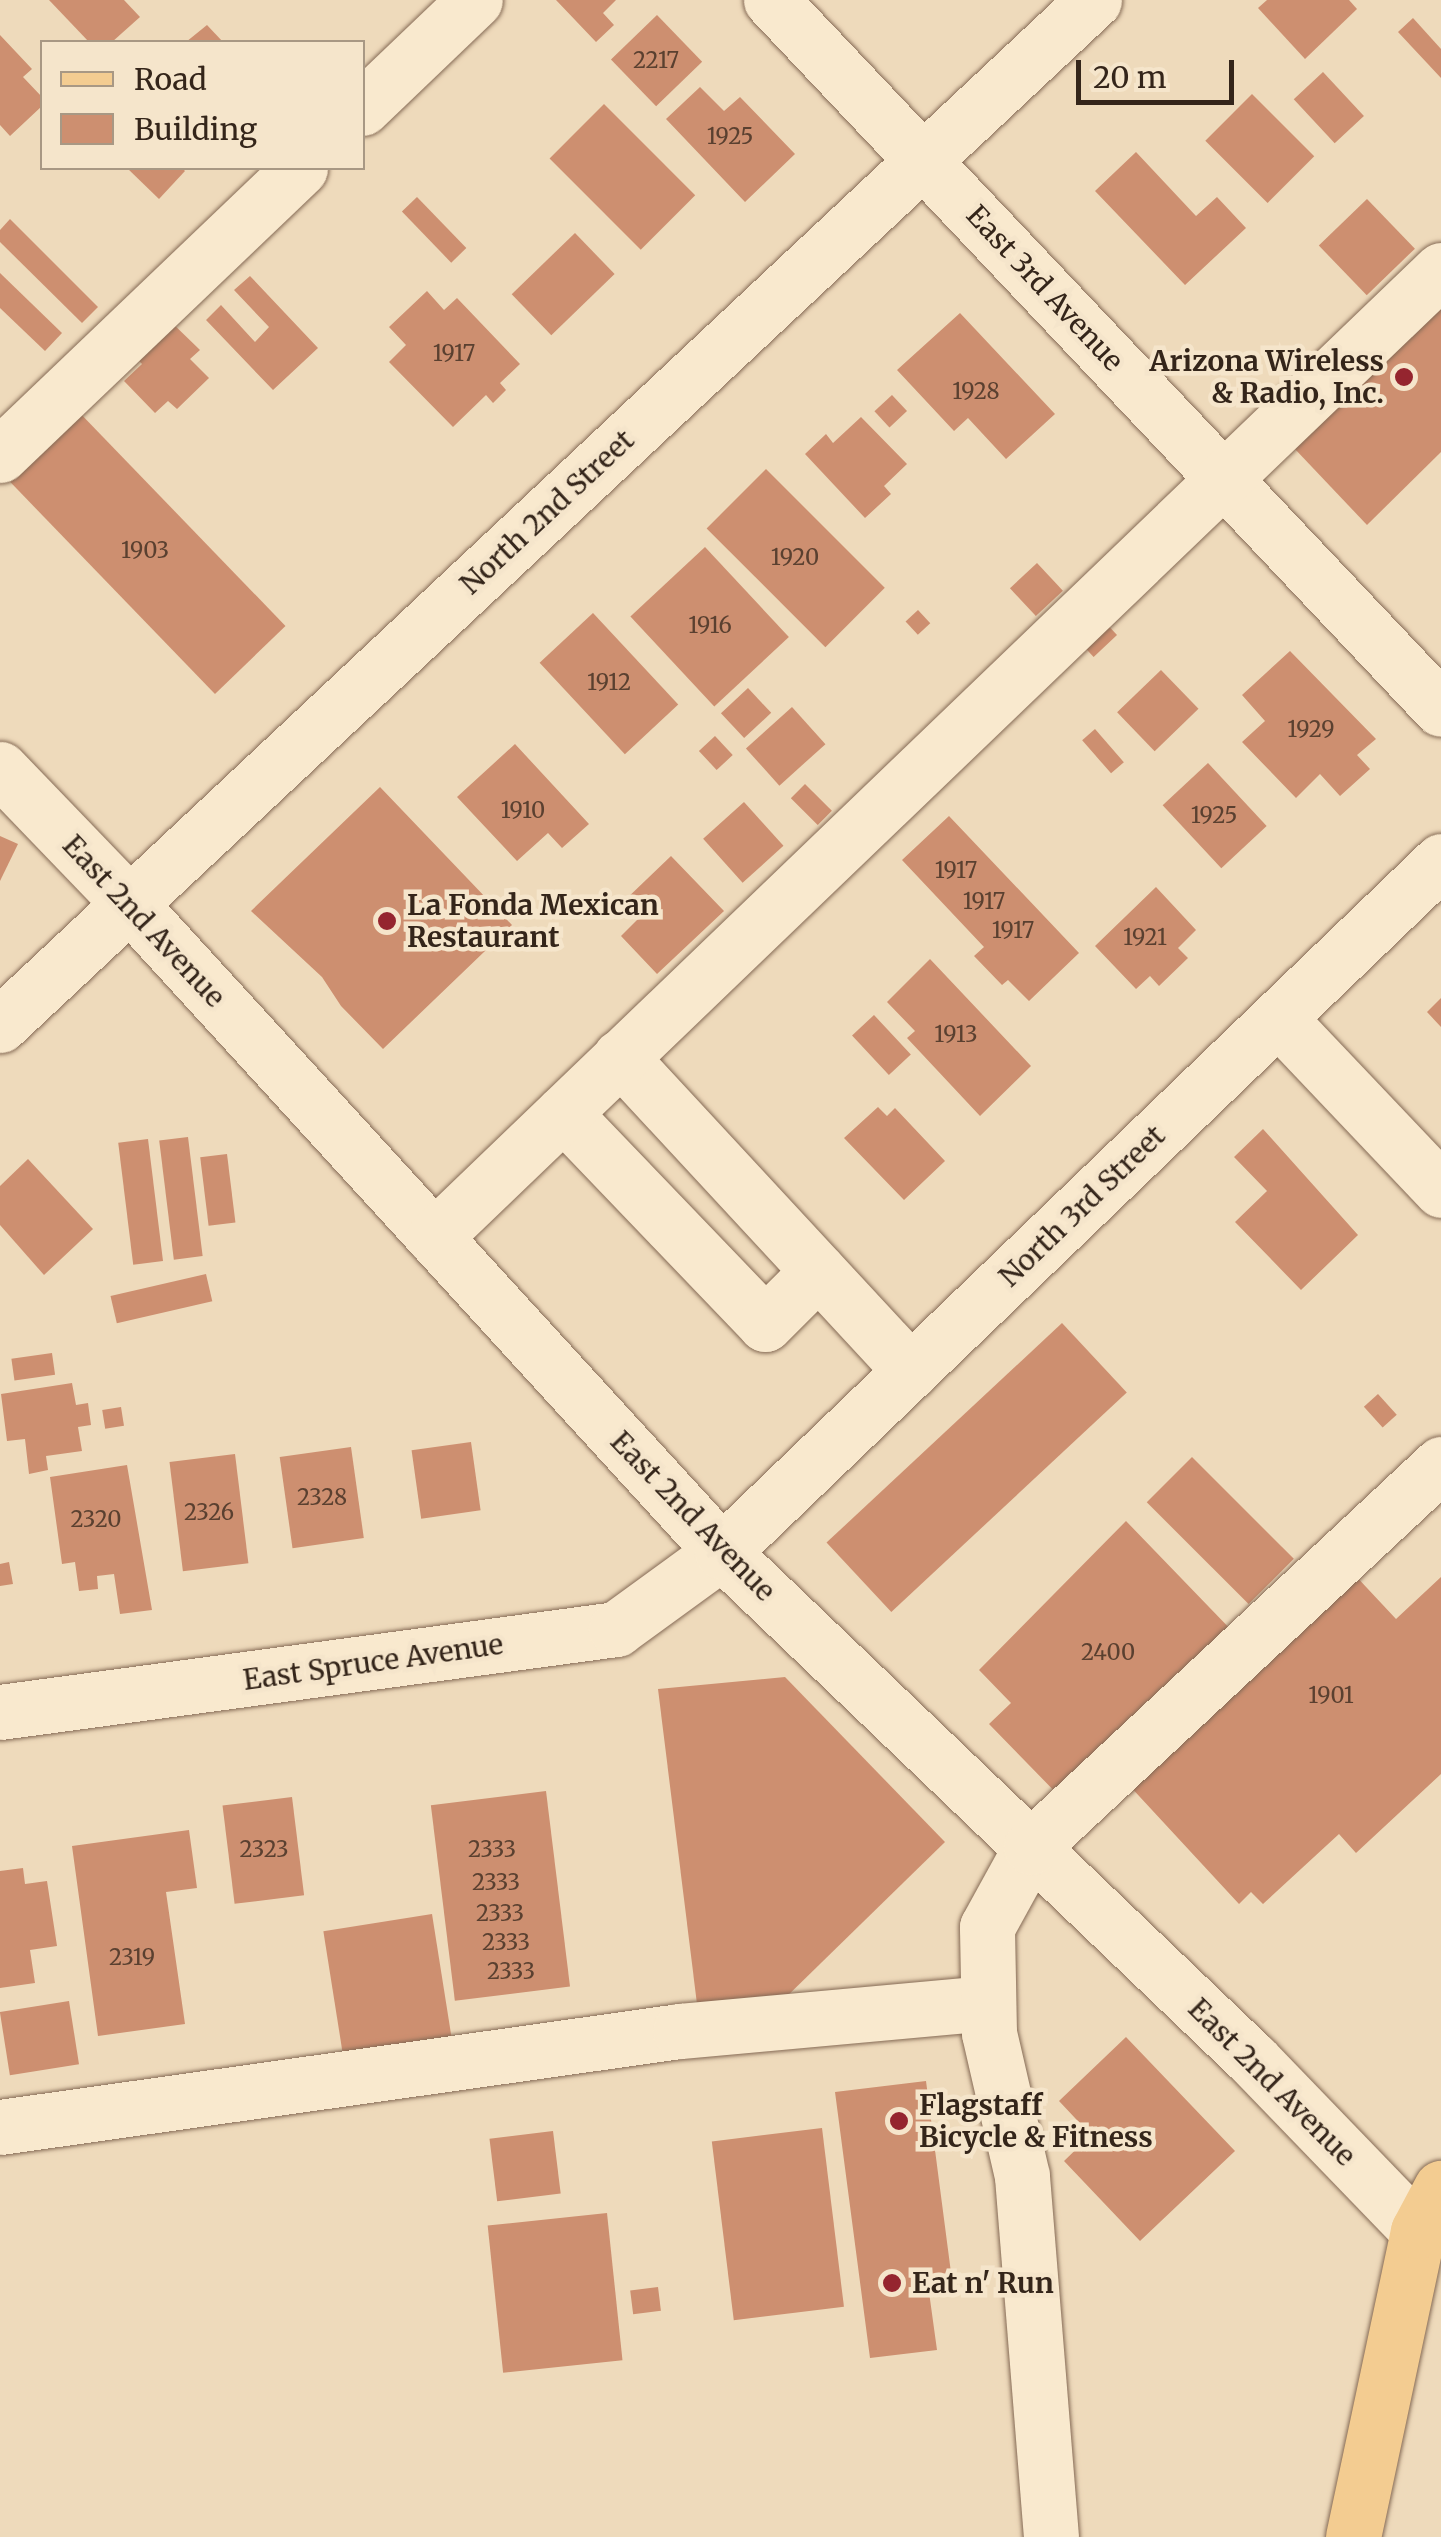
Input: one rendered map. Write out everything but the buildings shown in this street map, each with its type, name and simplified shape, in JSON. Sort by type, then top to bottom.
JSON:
[{"type":"main road","points":[[1353,2537],[1430,2210]]},
{"type":"street","points":[[365,105],[475,0]]},
{"type":"street","name":"East 3rd Avenue","points":[[771,0],[1441,709]]},
{"type":"street","name":"North 2nd Street","points":[[0,1025],[1094,0]]},
{"type":"street","points":[[0,455],[298,170]]},
{"type":"street","points":[[434,1237],[1441,270]]},
{"type":"street","name":"East 2nd Avenue","points":[[0,769],[128,902],[722,1552],[1253,2060],[1430,2210]]},
{"type":"street","name":"North 3rd Street","points":[[722,1552],[1441,860]]},
{"type":"street","points":[[1278,1018],[1441,1190]]},
{"type":"street","points":[[620,1058],[911,1370]]},
{"type":"street","points":[[563,1113],[765,1324],[818,1271]]},
{"type":"street","points":[[1050,2537],[1022,2176],[990,2034],[987,1927],[1031,1847],[1441,1464]]},
{"type":"street","name":"East Spruce Avenue","points":[[0,1712],[616,1630],[722,1552]]},
{"type":"street","points":[[0,2127],[680,2031],[988,2003]]},
{"type":"place","name":"Arizona Wireless & Radio, Inc.","points":[[1404,377]]},
{"type":"place","name":"La Fonda Mexican Restaurant","points":[[387,921]]},
{"type":"place","name":"Flagstaff Bicycle & Fitness","points":[[899,2121]]},
{"type":"place","name":"Eat n' Run","points":[[892,2283]]}]
